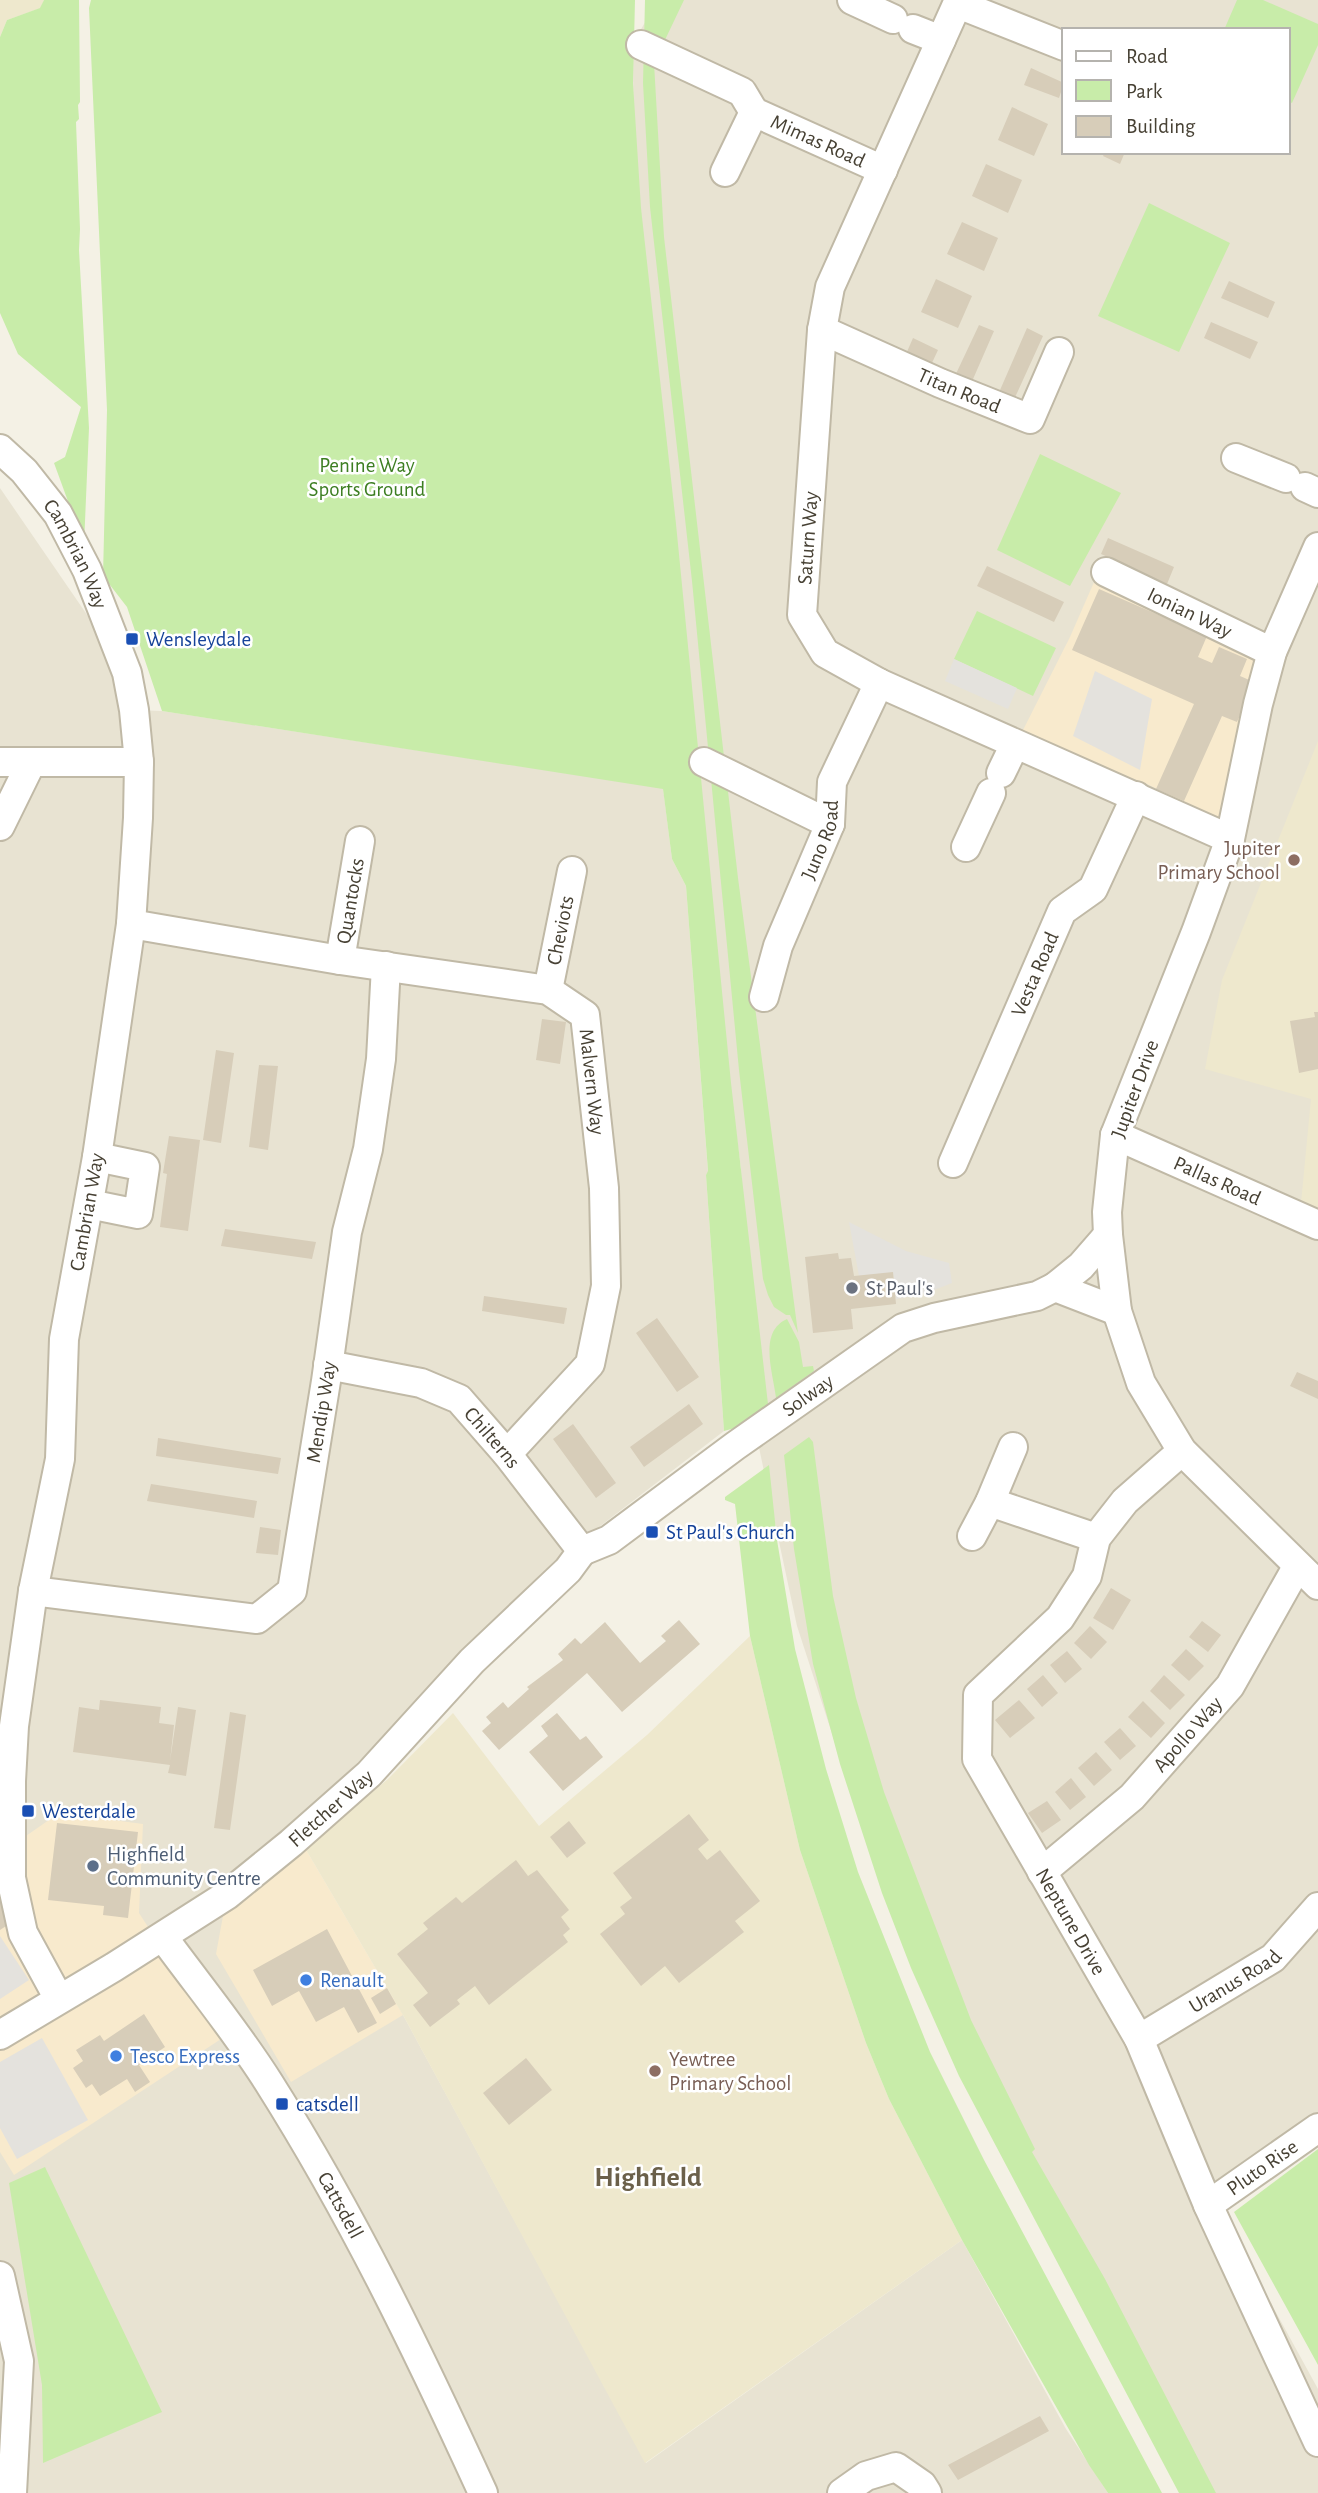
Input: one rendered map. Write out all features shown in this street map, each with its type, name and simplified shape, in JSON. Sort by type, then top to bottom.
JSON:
[{"type":"street","points":[[852,0],[941,40]]},
{"type":"street","points":[[958,2],[1062,45]]},
{"type":"street","name":"Saturn Way","points":[[958,2],[831,287],[822,330],[802,615],[825,653],[879,683],[1230,839]]},
{"type":"street","name":"Mimas Road","points":[[641,45],[742,92],[754,111],[883,170]]},
{"type":"street","name":"Mimas Road","points":[[724,172],[754,111]]},
{"type":"street","name":"Titan Road","points":[[822,330],[940,383],[1030,419],[1059,352]]},
{"type":"street","name":"Cambrian Way","points":[[0,449],[24,471],[58,514],[87,570],[127,673],[139,762],[131,924],[97,1157],[64,1339],[60,1459],[7,1726],[11,1781],[10,1878],[23,1933],[59,1999]]},
{"type":"street","points":[[1236,458],[1303,486]]},
{"type":"street","name":"Jupiter Drive","points":[[1308,1576],[1182,1451],[1141,1383],[1117,1311],[1107,1212],[1115,1135],[1230,839],[1258,704],[1272,652],[1318,547]]},
{"type":"street","name":"Ionian Way","points":[[1106,572],[1272,652]]},
{"type":"street","name":"Juno Road","points":[[764,997],[778,946],[830,824],[832,782],[879,683]]},
{"type":"street","points":[[966,848],[1015,744]]},
{"type":"street","points":[[0,762],[139,762]]},
{"type":"street","points":[[704,762],[830,824]]},
{"type":"street","points":[[0,826],[31,763]]},
{"type":"street","name":"Vesta Road","points":[[953,1163],[1062,911],[1093,889],[1136,796]]},
{"type":"street","name":"Quantocks","points":[[340,960],[360,841]]},
{"type":"street","name":"Cheviots","points":[[548,990],[572,871]]},
{"type":"street","name":"Malvern Way","points":[[131,924],[340,960],[548,990],[584,1015],[604,1188],[606,1286],[590,1364],[507,1454]]},
{"type":"street","name":"Mendip Way","points":[[33,1591],[257,1619],[292,1591],[347,1232],[369,1149],[381,1059],[386,966]]},
{"type":"street","name":"Pallas Road","points":[[1115,1135],[1318,1225]]},
{"type":"street","points":[[89,1204],[138,1214],[145,1167],[97,1157]]},
{"type":"street","name":"Solway","points":[[582,1551],[609,1540],[735,1446],[903,1328],[934,1318],[1037,1296],[1055,1287],[1081,1266],[1108,1235]]},
{"type":"street","points":[[1055,1287],[1117,1311]]},
{"type":"street","name":"Chilterns","points":[[328,1366],[421,1382],[459,1399],[507,1454],[582,1551]]},
{"type":"street","points":[[972,1536],[990,1502],[1013,1447]]},
{"type":"street","name":"Neptune Drive","points":[[1182,1451],[1125,1501],[1096,1538],[1087,1576],[1060,1618],[978,1695],[977,1759],[1139,2039],[1208,2206],[1318,2442]]},
{"type":"street","points":[[990,1502],[1096,1538]]},
{"type":"street","name":"Fletcher Way","points":[[0,2035],[163,1937],[227,1895],[291,1843],[369,1774],[472,1661],[568,1570],[582,1551]]},
{"type":"street","name":"Apollo Way","points":[[1042,1872],[1132,1797],[1230,1686],[1308,1576]]},
{"type":"street","name":"Uranus Road","points":[[1139,2039],[1273,1958],[1318,1907]]},
{"type":"street","name":"Cattsdell","points":[[163,1937],[268,2081],[358,2232],[396,2306],[483,2493]]},
{"type":"street","name":"Pluto Rise","points":[[1208,2206],[1318,2128]]},
{"type":"street","points":[[0,2276],[19,2361],[12,2493]]},
{"type":"street","points":[[842,2493],[866,2476],[896,2468],[922,2485],[927,2493]]},
{"type":"shaded area","points":[[0,0],[44,0],[41,8],[7,20],[0,37]]},
{"type":"shaded area","points":[[658,0],[1318,0],[1318,2120],[1210,2192],[1318,2389],[1318,2493],[1208,2493],[880,1881],[797,1626],[748,1396],[741,1169],[668,621],[634,263],[633,43]]},
{"type":"shaded area","points":[[0,488],[127,673],[135,710],[162,711],[663,788],[672,859],[686,886],[724,1431],[556,1560],[460,1651],[416,1705],[291,1828],[403,2015],[646,2463],[962,2240],[1066,2429],[1108,2493],[0,2493]]},
{"type":"shaded area","points":[[1098,573],[1272,649],[1219,820],[1147,784],[1020,736],[1070,637]]},
{"type":"shaded area","points":[[954,659],[1017,688],[1008,709],[945,681]]},
{"type":"shaded area","points":[[1095,671],[1152,699],[1140,770],[1073,736]]},
{"type":"shaded area","name":"Jupiter Primary School","points":[[1318,741],[1318,1211],[1301,1203],[1311,1099],[1205,1069],[1222,980]]},
{"type":"shaded area","points":[[849,1222],[906,1251],[949,1263],[952,1283],[926,1293],[896,1299],[893,1273],[859,1276]]},
{"type":"shaded area","name":"Yewtree Primary School","points":[[750,1636],[800,1850],[866,2043],[889,2099],[962,2240],[645,2463],[403,2015],[305,1848],[388,1779],[453,1713],[539,1826],[647,1735]]},
{"type":"shaded area","points":[[59,1813],[143,1824],[139,1913],[221,2039],[14,2175],[0,2152],[0,1854]]},
{"type":"shaded area","points":[[305,1848],[403,2015],[291,2082],[216,1954],[223,1916]]},
{"type":"shaded area","points":[[0,1936],[29,1980],[0,1999]]},
{"type":"shaded area","points":[[42,2038],[88,2120],[17,2159],[0,2128],[0,2062]]},
{"type":"green space","points":[[44,0],[79,0],[80,102],[79,119],[76,122],[79,250],[89,428],[84,545],[54,463],[65,457],[81,407],[18,354],[0,313],[0,37],[7,20],[40,8]]},
{"type":"green space","name":"Penine Way Sports Ground","points":[[91,0],[635,0],[633,83],[641,208],[676,524],[731,1083],[768,1404],[735,1428],[724,1431],[706,1175],[708,1171],[686,886],[672,859],[663,789],[162,711],[127,607],[103,576],[107,410],[89,8]]},
{"type":"green space","points":[[645,0],[684,0],[654,63],[664,237],[738,878],[798,1333],[790,1315],[774,1307],[763,1279],[739,1070],[692,581],[650,207],[643,83]]},
{"type":"green space","points":[[1237,0],[1263,0],[1318,24],[1318,45],[1292,103],[1290,28],[1225,28]]},
{"type":"green space","points":[[1149,203],[1230,243],[1179,352],[1098,316]]},
{"type":"green space","points":[[1040,454],[1121,493],[1070,586],[997,550]]},
{"type":"green space","points":[[977,611],[1056,648],[1033,696],[954,659]]},
{"type":"green space","points":[[787,1319],[799,1342],[803,1367],[813,1366],[814,1371],[776,1398],[770,1343],[778,1325]]},
{"type":"green space","points":[[809,1437],[813,1442],[833,1596],[856,1698],[884,1792],[971,2020],[1035,2149],[1032,2152],[1105,2279],[1216,2493],[1179,2493],[959,2076],[911,1968],[882,1893],[840,1764],[813,1664],[794,1549],[784,1455]]},
{"type":"green space","points":[[769,1465],[777,1540],[795,1649],[826,1769],[858,1872],[930,2052],[984,2160],[1162,2493],[1108,2493],[1089,2465],[962,2240],[889,2099],[866,2043],[800,1850],[750,1636],[735,1504],[725,1500],[725,1497]]},
{"type":"green space","points":[[1318,2149],[1318,2365],[1234,2212]]},
{"type":"green space","points":[[45,2167],[162,2412],[43,2463],[42,2385],[9,2183]]},
{"type":"building","points":[[1031,68],[1062,82],[1062,89],[1059,98],[1024,85]]},
{"type":"building","points":[[1012,107],[1048,124],[1034,156],[998,140]]},
{"type":"building","points":[[1104,154],[1124,154],[1120,164],[1103,156]]},
{"type":"building","points":[[986,164],[1022,180],[1008,213],[972,196]]},
{"type":"building","points":[[962,222],[998,238],[984,271],[947,254]]},
{"type":"building","points":[[936,279],[972,296],[958,328],[921,312]]},
{"type":"building","points":[[1229,281],[1275,302],[1268,318],[1221,298]]},
{"type":"building","points":[[1211,322],[1258,342],[1250,359],[1204,338]]},
{"type":"building","points":[[979,325],[994,331],[970,386],[954,378]]},
{"type":"building","points":[[1027,328],[1043,336],[1012,404],[997,397]]},
{"type":"building","points":[[913,338],[938,350],[931,365],[906,354]]},
{"type":"building","points":[[1108,538],[1174,567],[1167,584],[1101,554]]},
{"type":"building","points":[[987,566],[1064,602],[1054,622],[977,586]]},
{"type":"building","points":[[1099,589],[1207,636],[1198,657],[1212,663],[1219,647],[1247,659],[1240,676],[1254,682],[1237,722],[1222,716],[1184,801],[1156,789],[1194,704],[1072,650]]},
{"type":"building","points":[[1314,1012],[1318,1012],[1318,1069],[1299,1073],[1290,1021],[1315,1017]]},
{"type":"building","points":[[542,1019],[566,1022],[560,1064],[536,1060]]},
{"type":"building","points":[[216,1050],[234,1053],[221,1143],[203,1140]]},
{"type":"building","points":[[259,1065],[278,1066],[268,1150],[249,1147]]},
{"type":"building","points":[[169,1136],[200,1140],[188,1231],[160,1227],[167,1174],[163,1173]]},
{"type":"building","points":[[225,1229],[316,1242],[312,1259],[221,1246]]},
{"type":"building","name":"St Paul's","points":[[838,1253],[839,1259],[851,1258],[854,1276],[893,1272],[896,1304],[851,1309],[853,1329],[813,1333],[805,1257]]},
{"type":"building","points":[[484,1296],[567,1308],[564,1324],[482,1311]]},
{"type":"building","points":[[657,1318],[699,1377],[677,1392],[636,1333]]},
{"type":"building","points":[[1297,1372],[1318,1381],[1318,1399],[1290,1386]]},
{"type":"building","points":[[689,1404],[703,1424],[644,1467],[630,1447]]},
{"type":"building","points":[[573,1424],[616,1483],[596,1498],[553,1439]]},
{"type":"building","points":[[158,1438],[281,1458],[278,1474],[156,1456]]},
{"type":"building","points":[[151,1484],[257,1501],[254,1518],[147,1501]]},
{"type":"building","points":[[260,1527],[281,1530],[278,1555],[256,1553]]},
{"type":"building","points":[[1111,1588],[1131,1600],[1113,1630],[1093,1618]]},
{"type":"building","points":[[679,1620],[700,1644],[622,1712],[587,1673],[499,1750],[482,1731],[491,1723],[486,1717],[503,1702],[508,1708],[529,1689],[527,1687],[563,1660],[558,1654],[575,1638],[581,1644],[605,1622],[640,1663],[666,1641],[661,1636]]},
{"type":"building","points":[[1202,1621],[1221,1635],[1208,1652],[1189,1637]]},
{"type":"building","points":[[1090,1626],[1107,1642],[1091,1659],[1074,1643]]},
{"type":"building","points":[[1186,1649],[1204,1666],[1189,1681],[1171,1665]]},
{"type":"building","points":[[1067,1651],[1082,1669],[1065,1683],[1050,1665]]},
{"type":"building","points":[[1043,1675],[1058,1693],[1042,1707],[1027,1689]]},
{"type":"building","points":[[1164,1675],[1185,1695],[1170,1710],[1150,1691]]},
{"type":"building","points":[[100,1700],[161,1707],[159,1723],[174,1725],[170,1761],[178,1707],[196,1710],[186,1776],[168,1773],[170,1765],[73,1752],[79,1707],[99,1710]]},
{"type":"building","points":[[1019,1700],[1035,1718],[1010,1738],[995,1720]]},
{"type":"building","points":[[1143,1701],[1165,1723],[1151,1738],[1128,1717]]},
{"type":"building","points":[[230,1712],[246,1715],[230,1830],[214,1828]]},
{"type":"building","points":[[557,1713],[580,1740],[586,1736],[603,1757],[563,1791],[529,1752],[548,1736],[541,1726]]},
{"type":"building","points":[[1120,1728],[1136,1746],[1120,1760],[1104,1742]]},
{"type":"building","points":[[1096,1752],[1112,1770],[1094,1786],[1078,1768]]},
{"type":"building","points":[[1071,1778],[1086,1797],[1070,1810],[1055,1792]]},
{"type":"building","points":[[1047,1801],[1061,1820],[1042,1833],[1028,1813]]},
{"type":"building","points":[[689,1814],[709,1840],[698,1849],[707,1860],[720,1850],[760,1901],[735,1921],[744,1932],[679,1983],[665,1966],[641,1986],[600,1934],[625,1914],[620,1907],[632,1898],[613,1873]]},
{"type":"building","points":[[569,1821],[586,1843],[567,1858],[550,1837]]},
{"type":"building","name":"Highfield Community Centre","points":[[57,1823],[138,1832],[128,1918],[103,1915],[104,1906],[48,1900]]},
{"type":"building","points":[[516,1860],[528,1876],[537,1870],[569,1910],[561,1917],[570,1929],[563,1935],[568,1942],[489,2005],[475,1986],[457,2000],[460,2004],[430,2027],[413,2005],[428,1993],[397,1954],[428,1929],[423,1923],[456,1897],[462,1903]]},
{"type":"building","points":[[0,1897],[15,1920],[0,1930]]},
{"type":"building","name":"Renault","points":[[327,1929],[377,2023],[358,2033],[344,2007],[316,2022],[299,1991],[272,2006],[253,1970]]},
{"type":"building","points":[[387,1988],[396,2004],[380,2014],[371,1998]]},
{"type":"building","name":"Tesco Express","points":[[144,2014],[165,2047],[139,2065],[150,2082],[135,2092],[127,2079],[100,2096],[92,2084],[86,2088],[73,2068],[83,2061],[76,2050],[100,2035],[104,2041]]},
{"type":"building","points":[[526,2058],[552,2090],[509,2125],[483,2093]]},
{"type":"building","points":[[1040,2416],[1049,2431],[958,2480],[948,2465]]},
{"type":"place","name":"Wensleydale","points":[[132,639]]},
{"type":"place","name":"Jupiter Primary School","points":[[1294,860]]},
{"type":"place","name":"St Paul's","points":[[852,1288]]},
{"type":"place","name":"St Paul's Church","points":[[652,1532]]},
{"type":"place","name":"Westerdale","points":[[28,1811]]},
{"type":"place","name":"Highfield Community Centre","points":[[93,1866]]},
{"type":"place","name":"Renault","points":[[306,1980]]},
{"type":"place","name":"Tesco Express","points":[[116,2056]]},
{"type":"place","name":"Yewtree Primary School","points":[[655,2071]]},
{"type":"place","name":"catsdell","points":[[282,2104]]},
{"type":"district","name":"Highfield","points":[[648,2178]]}]
